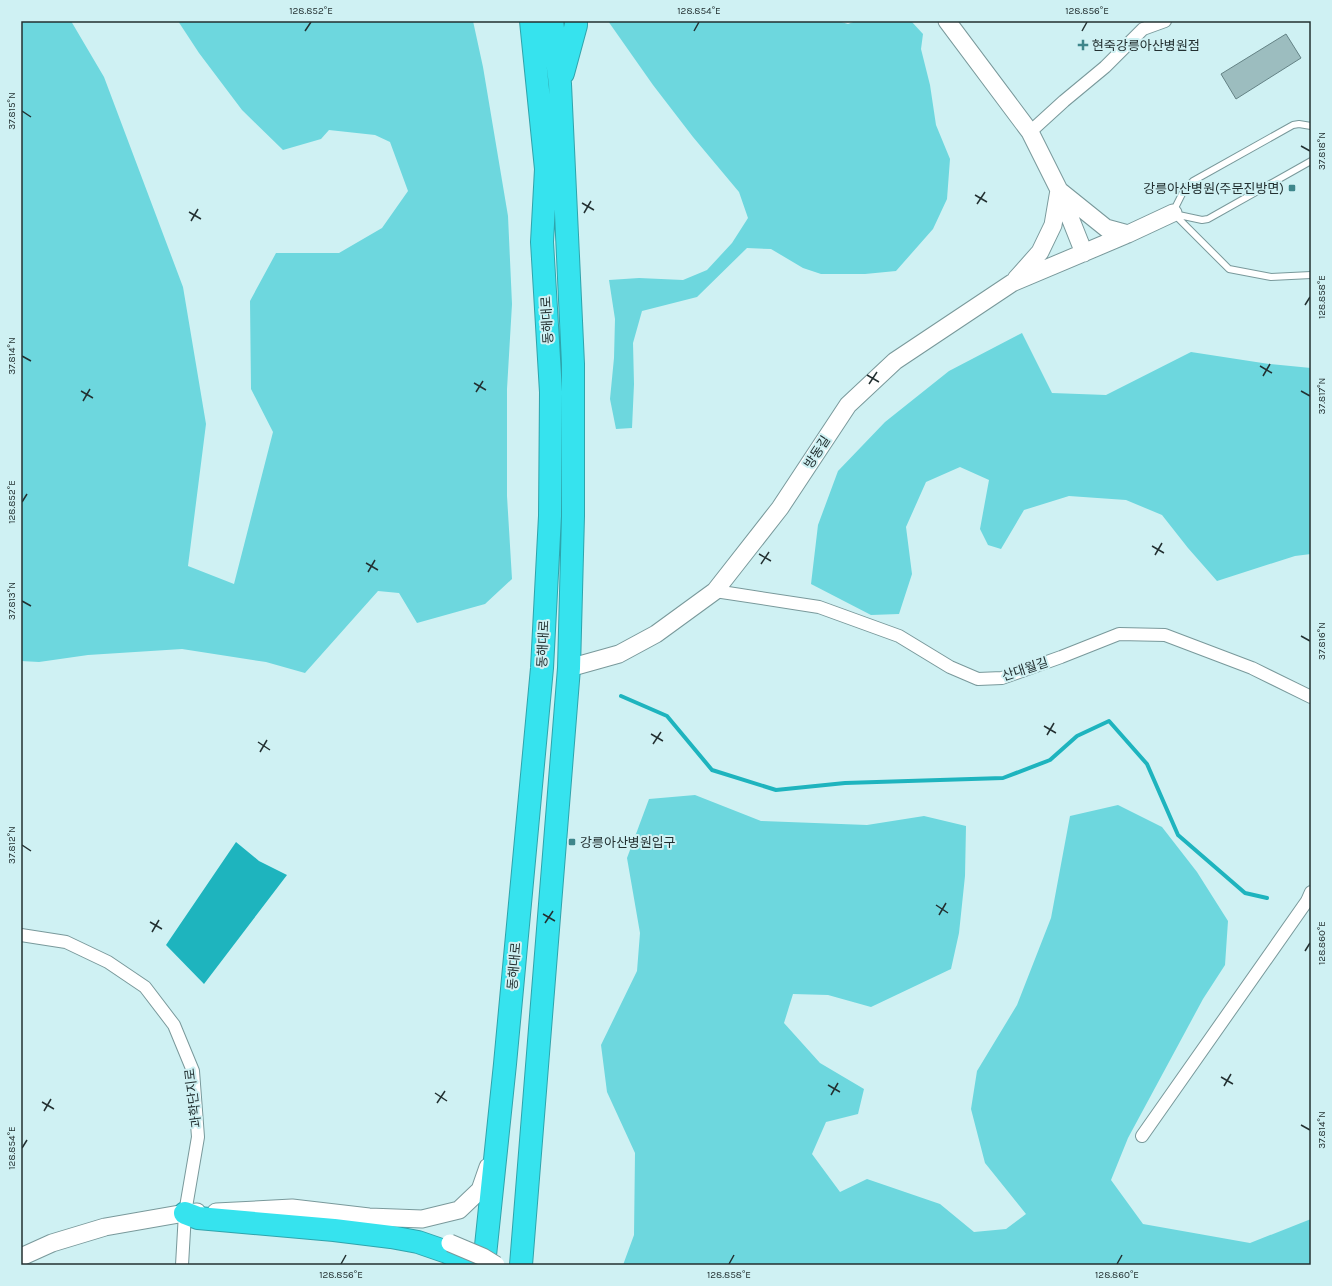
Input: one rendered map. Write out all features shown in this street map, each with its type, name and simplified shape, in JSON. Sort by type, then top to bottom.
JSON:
[{"type":"highway","points":[[519,21],[533,127],[542,242]]},
{"type":"highway","name":"동해대로","points":[[484,1265],[505,1064],[542,668],[550,516],[551,392],[542,242],[546,169],[531,21]]},
{"type":"highway","name":"동해대로","points":[[521,1265],[569,668],[573,516],[573,364],[560,84],[552,21]]},
{"type":"highway","points":[[560,84],[576,21]]},
{"type":"highway","points":[[542,668],[569,668]]},
{"type":"highway","points":[[194,1215],[323,1242],[450,1253],[475,1265]]},
{"type":"street","points":[[947,21],[1030,132],[1059,190],[1084,253]]},
{"type":"street","points":[[1030,132],[1105,67],[1144,29],[1165,21]]},
{"type":"street","points":[[1059,190],[1106,228],[1128,234]]},
{"type":"street","points":[[1012,283],[1040,252],[1044,245],[1054,225],[1059,190]]},
{"type":"street","name":"방동길","points":[[569,668],[619,654],[656,634],[715,591],[780,508],[848,405],[895,361],[1012,283],[1128,234],[1172,213]]},
{"type":"street","name":"산대월길","points":[[715,591],[819,607],[899,636],[950,667],[978,679],[1002,678],[1119,634],[1165,635],[1252,668],[1311,696]]},
{"type":"street","points":[[1142,1136],[1307,901],[1311,892]]},
{"type":"street","name":"과학단지로","points":[[21,935],[66,942],[108,962],[145,987],[174,1025],[192,1071],[198,1137],[194,1215],[182,1265]]},
{"type":"street","points":[[21,1257],[52,1243],[105,1227],[194,1215],[292,1208],[369,1217],[422,1218],[459,1210],[480,1190],[490,1161],[505,1064]]},
{"type":"street","points":[[450,1253],[483,1257],[496,1265]]},
{"type":"lane","points":[[1172,213],[1184,190],[1193,181],[1293,125],[1299,124],[1311,126]]},
{"type":"lane","points":[[1172,213],[1202,220],[1208,219],[1311,161]]},
{"type":"lane","points":[[1172,213],[1229,269],[1271,277],[1311,275]]},
{"type":"shaded area","points":[[21,21],[71,21],[104,77],[183,287],[206,424],[188,566],[234,584],[273,432],[251,389],[250,301],[276,253],[339,253],[382,228],[408,191],[390,142],[375,135],[329,130],[321,139],[283,150],[242,110],[199,53],[178,21],[473,21],[483,67],[508,216],[512,304],[507,389],[507,496],[512,579],[485,604],[417,623],[399,593],[378,591],[305,673],[266,662],[182,649],[88,655],[39,662],[21,661]]},
{"type":"shaded area","points":[[608,21],[838,21],[848,24],[856,21],[911,21],[923,34],[921,49],[930,85],[936,125],[950,159],[947,199],[933,229],[896,271],[865,274],[821,274],[803,268],[771,249],[747,248],[697,297],[642,311],[633,343],[634,384],[632,428],[616,429],[610,399],[614,358],[615,319],[609,280],[639,278],[683,280],[707,270],[732,243],[748,218],[739,192],[693,137],[653,85]]},
{"type":"shaded area","points":[[1022,333],[1052,393],[1106,395],[1191,352],[1269,364],[1311,368],[1311,554],[1295,556],[1217,581],[1162,515],[1126,500],[1069,496],[1024,510],[1001,549],[988,545],[980,529],[989,480],[960,467],[926,482],[906,527],[912,574],[899,614],[871,615],[811,584],[818,525],[838,471],[885,422],[949,371]]},
{"type":"shaded area","points":[[695,795],[761,821],[867,825],[924,816],[966,826],[965,876],[959,933],[951,969],[871,1007],[828,995],[793,994],[784,1023],[820,1063],[864,1089],[858,1114],[826,1122],[812,1154],[840,1192],[867,1179],[940,1204],[974,1232],[1006,1229],[1026,1214],[985,1163],[971,1109],[977,1071],[1017,1005],[1051,918],[1070,816],[1118,805],[1162,827],[1197,872],[1228,921],[1225,965],[1203,999],[1128,1138],[1111,1180],[1143,1224],[1250,1243],[1311,1219],[1311,1265],[623,1265],[634,1235],[635,1153],[607,1092],[601,1045],[637,971],[640,933],[627,858],[649,799]]},
{"type":"shaded area","points":[[236,842],[259,861],[287,875],[204,984],[166,945]]},
{"type":"building","points":[[1286,34],[1301,58],[1236,99],[1221,74]]},
{"type":"waterway","points":[[621,696],[667,716],[712,770],[776,790],[845,783],[1003,778],[1050,760],[1077,736],[1109,721],[1147,764],[1178,835],[1245,893],[1267,898]]},
{"type":"place","name":"현죽강릉아산병원점","points":[[1083,45]]},
{"type":"place","name":"강릉아산병원(주문진방면)","points":[[1292,188]]},
{"type":"place","name":"강릉아산병원입구","points":[[572,842]]}]
